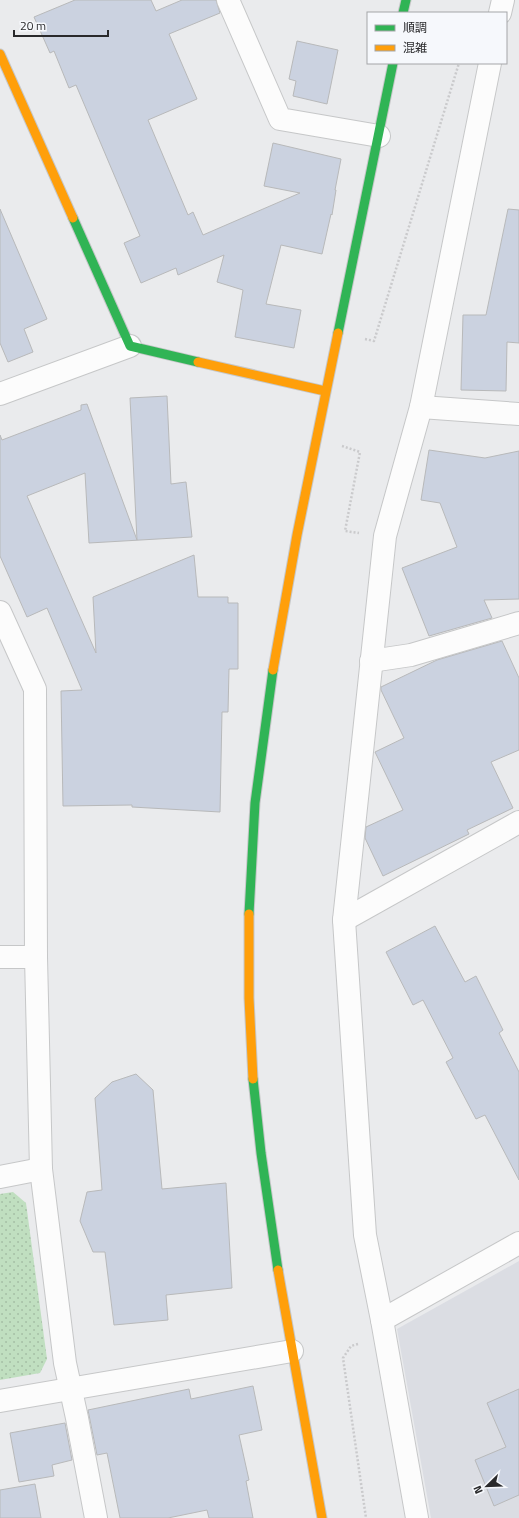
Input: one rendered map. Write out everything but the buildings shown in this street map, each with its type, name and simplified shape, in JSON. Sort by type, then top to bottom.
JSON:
[{"type":"street","points":[[228,0],[280,119],[379,136]]},
{"type":"street","points":[[403,12],[406,0]]},
{"type":"street","points":[[500,12],[503,0]]},
{"type":"street","points":[[0,54],[130,346]]},
{"type":"street","points":[[322,1518],[267,1200],[255,1099],[249,992],[249,891],[256,785],[269,683],[325,391],[393,64]]},
{"type":"street","points":[[417,1518],[382,1320],[365,1235],[344,920],[385,536],[422,407],[490,64]]},
{"type":"street","points":[[0,394],[130,346],[325,391]]},
{"type":"street","points":[[422,407],[519,414]]},
{"type":"street","points":[[0,612],[35,689],[36,957],[41,1169],[65,1363],[96,1518]]},
{"type":"street","points":[[371,661],[411,656],[519,624]]},
{"type":"street","points":[[344,920],[519,822]]},
{"type":"street","points":[[0,958],[36,957]]},
{"type":"street","points":[[0,1177],[41,1169]]},
{"type":"street","points":[[382,1320],[519,1243]]},
{"type":"street","points":[[0,1401],[292,1351]]},
{"type":"path","points":[[360,339],[374,341],[459,64]]},
{"type":"path","points":[[340,446],[360,452],[345,531]]},
{"type":"path","points":[[361,1344],[351,1346],[343,1358],[366,1518]]},
{"type":"shaded area","points":[[519,1261],[519,1518],[431,1518],[397,1329]]},
{"type":"green space","points":[[13,1192],[26,1203],[47,1359],[40,1373],[0,1380],[0,1194]]},
{"type":"traffic: fast","points":[[403,12],[406,0]]},
{"type":"traffic: fast","points":[[338,333],[393,64]]},
{"type":"traffic: fast","points":[[73,218],[130,346],[198,362]]},
{"type":"traffic: fast","points":[[249,914],[255,803],[273,670]]},
{"type":"traffic: fast","points":[[253,1079],[261,1153],[278,1270]]},
{"type":"traffic: slow","points":[[0,54],[73,218]]},
{"type":"traffic: slow","points":[[273,670],[297,535],[338,333]]},
{"type":"traffic: slow","points":[[198,362],[325,391]]},
{"type":"traffic: slow","points":[[249,914],[249,998],[253,1079]]},
{"type":"traffic: slow","points":[[278,1270],[322,1518]]}]
